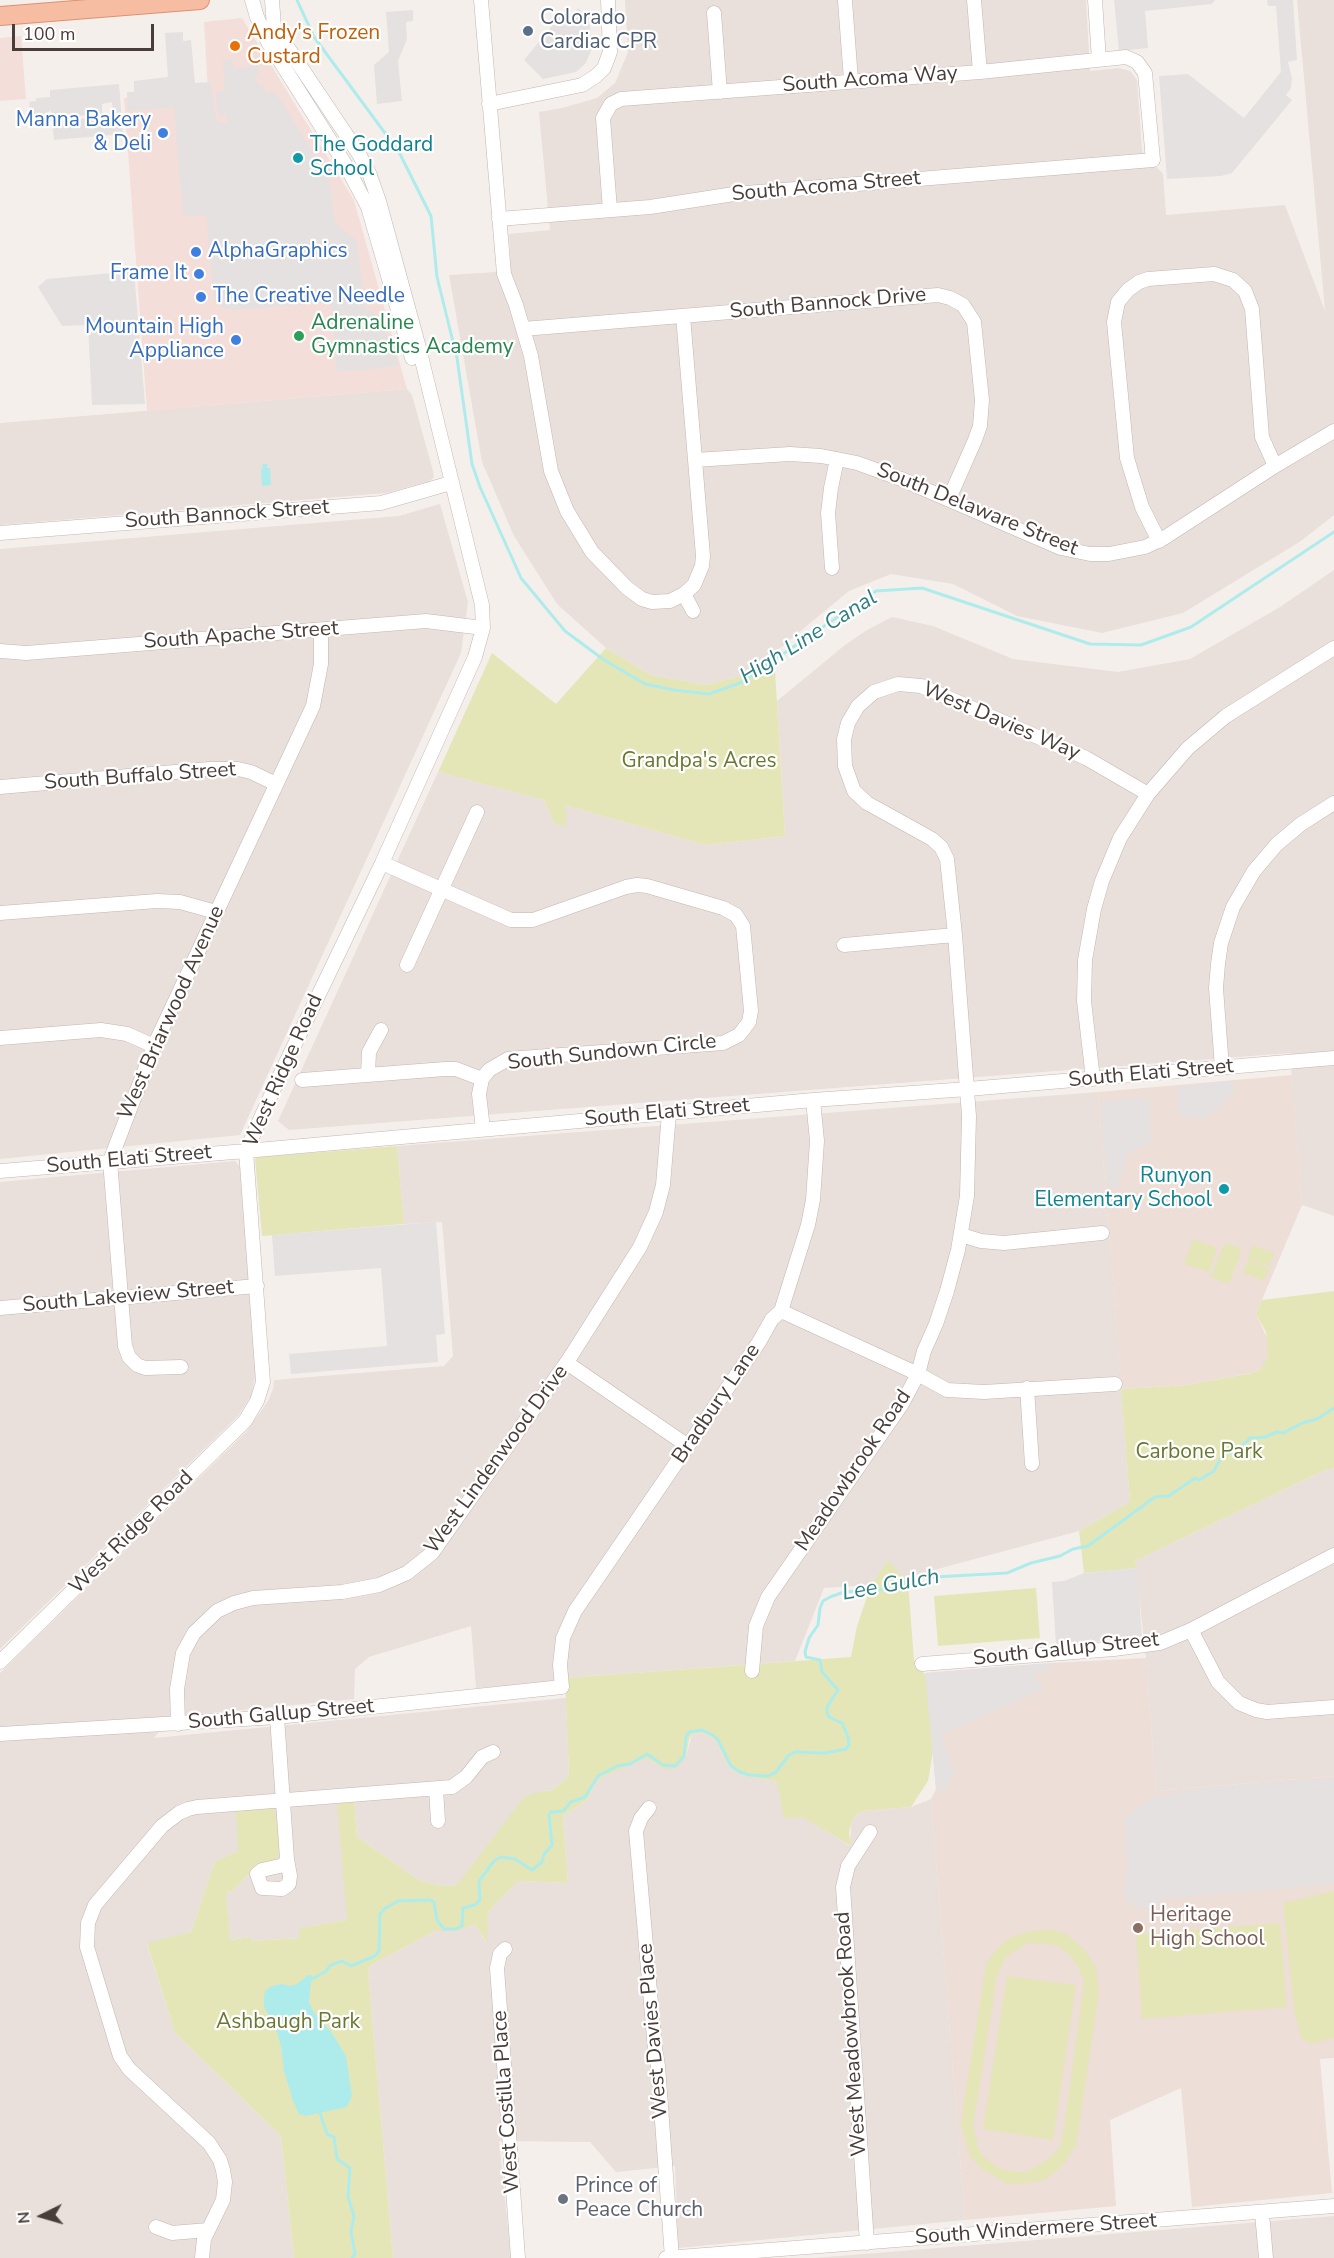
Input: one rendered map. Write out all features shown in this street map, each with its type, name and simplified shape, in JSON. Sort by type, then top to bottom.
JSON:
[{"type":"main road","points":[[0,16],[65,5],[200,0]]},
{"type":"street","name":"West Ridge Road","points":[[252,0],[256,16],[268,42],[345,164],[368,207],[451,483]]},
{"type":"street","name":"West Ridge Road","points":[[0,1662],[245,1421],[258,1401],[263,1382],[246,1151],[382,863],[475,657],[483,628],[482,605],[415,334],[379,201],[369,173],[353,146],[278,34],[272,19],[272,0]]},
{"type":"street","points":[[481,0],[504,274],[523,328],[535,376],[551,471],[567,511],[578,531],[609,571],[642,599],[661,602],[670,601],[684,594],[698,579],[703,556],[683,316]]},
{"type":"street","points":[[489,104],[528,94],[577,86],[596,76],[604,68],[610,52],[608,0]]},
{"type":"street","points":[[974,0],[980,72]]},
{"type":"street","points":[[1095,0],[1099,60]]},
{"type":"street","points":[[845,2],[851,80]]},
{"type":"street","points":[[714,13],[720,92]]},
{"type":"street","name":"South Acoma Way","points":[[610,210],[603,118],[611,104],[621,99],[980,72],[1126,57],[1137,62],[1145,73],[1153,160]]},
{"type":"street","name":"South Acoma Street","points":[[499,219],[650,207],[734,194],[1153,160]]},
{"type":"street","points":[[1159,541],[1142,507],[1127,458],[1115,334],[1114,313],[1118,302],[1139,282],[1148,279],[1214,274],[1233,280],[1245,291],[1252,309],[1262,437],[1275,466]]},
{"type":"street","name":"South Bannock Drive","points":[[523,328],[938,295],[957,301],[969,312],[974,322],[982,400],[980,426],[949,499]]},
{"type":"street","name":"South Delaware Street","points":[[695,460],[790,454],[837,459],[877,469],[1061,548],[1078,552],[1109,554],[1124,553],[1159,541],[1334,431]]},
{"type":"street","points":[[832,568],[828,513],[837,459]]},
{"type":"street","name":"South Bannock Street","points":[[0,533],[381,503],[451,483]]},
{"type":"street","points":[[684,594],[693,611]]},
{"type":"street","name":"South Apache Street","points":[[0,651],[26,653],[426,621],[483,628]]},
{"type":"street","name":"West Briarwood Avenue","points":[[181,1367],[145,1368],[129,1358],[125,1346],[110,1161],[154,1046],[316,694],[321,664],[321,630]]},
{"type":"street","points":[[1093,1079],[1084,1001],[1084,972],[1089,932],[1100,890],[1120,838],[1148,794],[1176,760],[1209,730],[1334,648]]},
{"type":"street","name":"West Davies Way","points":[[968,1089],[948,866],[941,847],[932,839],[867,803],[849,783],[845,771],[845,732],[853,713],[866,698],[885,688],[898,684],[921,686],[1086,758],[1148,794]]},
{"type":"street","name":"South Buffalo Street","points":[[0,787],[210,769],[251,772],[276,784]]},
{"type":"street","points":[[1222,1068],[1216,988],[1217,972],[1221,943],[1233,907],[1254,871],[1277,844],[1301,824],[1334,803]]},
{"type":"street","points":[[407,965],[477,812]]},
{"type":"street","name":"South Sundown Circle","points":[[382,863],[511,920],[533,920],[626,887],[647,886],[731,911],[740,921],[745,934],[750,1016],[745,1029],[735,1038],[723,1043],[508,1059],[489,1070],[482,1079],[479,1094],[483,1128]]},
{"type":"street","points":[[0,913],[157,901],[180,902],[216,912]]},
{"type":"street","points":[[844,945],[955,935]]},
{"type":"street","points":[[0,1038],[101,1030],[128,1034],[154,1046]]},
{"type":"street","points":[[368,1075],[369,1052],[381,1030]]},
{"type":"street","name":"South Elati Street","points":[[0,1171],[813,1100],[1334,1058]]},
{"type":"street","name":"South Sundown Circle","points":[[302,1080],[456,1069],[482,1079]]},
{"type":"street","name":"Meadowbrook Road","points":[[752,1671],[756,1626],[768,1597],[888,1424],[918,1374],[924,1351],[947,1291],[961,1235],[969,1170],[968,1089]]},
{"type":"street","name":"Bradbury Lane","points":[[562,1687],[560,1665],[562,1647],[566,1629],[575,1611],[759,1342],[772,1319],[782,1311],[808,1225],[813,1200],[817,1141],[813,1100]]},
{"type":"street","name":"West Lindenwood Drive","points":[[178,1724],[177,1689],[180,1661],[189,1639],[205,1621],[225,1607],[243,1600],[369,1587],[398,1578],[432,1553],[567,1363],[640,1247],[663,1185],[669,1113]]},
{"type":"street","points":[[961,1235],[981,1241],[1004,1243],[1102,1233]]},
{"type":"street","name":"South Lakeview Street","points":[[0,1308],[257,1286]]},
{"type":"street","points":[[782,1311],[918,1374],[947,1390],[984,1392],[1115,1384]]},
{"type":"street","points":[[567,1363],[688,1446]]},
{"type":"street","points":[[1027,1388],[1032,1464]]},
{"type":"street","name":"South Gallup Street","points":[[922,1664],[1150,1645],[1191,1630],[1334,1555]]},
{"type":"street","points":[[1191,1630],[1218,1682],[1239,1703],[1267,1712],[1334,1707]]},
{"type":"street","name":"South Gallup Street","points":[[0,1734],[277,1717],[562,1687]]},
{"type":"street","points":[[277,1717],[287,1859]]},
{"type":"street","points":[[202,2258],[208,2230],[219,2211],[225,2193],[220,2160],[209,2143],[129,2069],[120,2056],[87,1947],[88,1923],[95,1905],[162,1826],[179,1813],[197,1807],[452,1787],[459,1783],[482,1757],[493,1752]]},
{"type":"street","points":[[436,1789],[438,1821]]},
{"type":"street","name":"West Davies Place","points":[[649,1808],[641,1818],[636,1831],[658,2066],[672,2258]]},
{"type":"street","name":"West Meadowbrook Road","points":[[867,2243],[843,1887],[848,1866],[870,1832]]},
{"type":"street","name":"West Costilla Place","points":[[505,1949],[500,1954],[497,1968],[518,2258]]},
{"type":"street","name":"South Windermere Street","points":[[666,2258],[764,2254],[867,2243],[1334,2206]]},
{"type":"street","points":[[1262,2213],[1266,2258]]},
{"type":"street","points":[[156,2227],[165,2232],[178,2234],[208,2230]]},
{"type":"shaded area","points":[[625,0],[1086,0],[1090,71],[1119,68],[1130,71],[1137,80],[1142,151],[1163,174],[1166,215],[1285,205],[1325,311],[1297,0],[1334,0],[1334,515],[1301,541],[1183,613],[1102,633],[1017,616],[953,584],[891,574],[849,591],[774,653],[741,676],[706,685],[651,675],[606,648],[557,604],[514,536],[482,462],[449,275],[511,271],[509,234],[550,230],[539,112],[597,98],[615,83],[628,52]]},
{"type":"shaded area","points":[[1114,0],[1215,0],[1212,4],[1145,11],[1148,48],[1119,51]]},
{"type":"shaded area","points":[[1267,0],[1293,0],[1297,60],[1288,62],[1292,78],[1291,88],[1286,95],[1292,100],[1232,173],[1221,176],[1167,179],[1159,76],[1188,74],[1244,118],[1281,72],[1276,6],[1268,6]]},
{"type":"shaded area","points":[[578,8],[589,18],[592,48],[586,63],[576,72],[543,79],[524,60],[566,9],[573,15]]},
{"type":"shaded area","points":[[413,10],[413,21],[406,22],[407,39],[398,61],[402,101],[377,104],[374,65],[389,52],[386,12]]},
{"type":"shaded area","points":[[242,18],[354,200],[407,389],[147,411],[124,98],[208,93],[204,22]]},
{"type":"shaded area","points":[[183,32],[183,41],[191,40],[195,83],[210,82],[216,120],[220,123],[228,123],[227,114],[218,115],[216,92],[225,91],[223,60],[232,59],[234,69],[258,66],[257,85],[264,85],[265,93],[274,92],[284,105],[330,181],[334,222],[357,241],[364,306],[384,322],[399,366],[337,372],[331,302],[233,310],[220,306],[214,300],[206,215],[183,216],[174,107],[128,111],[127,92],[134,92],[134,81],[168,77],[165,33]]},
{"type":"shaded area","points":[[21,36],[26,99],[0,101],[0,38]]},
{"type":"shaded area","points":[[119,84],[123,134],[54,140],[51,110],[46,117],[31,120],[29,102],[36,101],[36,98],[50,97],[50,90]],"holes":[[[112,102],[113,122],[104,123],[103,117],[53,121],[54,118],[102,114],[102,104]]]},
{"type":"shaded area","points":[[134,271],[145,404],[92,405],[88,325],[62,326],[38,287],[47,279]]},
{"type":"shaded area","points":[[407,389],[412,395],[433,471],[434,477],[430,481],[386,493],[0,525],[0,423]]},
{"type":"shaded area","points":[[440,504],[468,602],[461,653],[240,1135],[0,1159],[0,549],[399,516]]},
{"type":"shaded area","points":[[1334,570],[1334,1216],[1302,1205],[1290,1053],[289,1130],[278,1121],[438,772],[544,800],[555,824],[564,805],[706,845],[785,836],[777,701],[845,645],[892,617],[933,626],[1013,659],[1118,672],[1190,659],[1280,607]]},
{"type":"shaded area","points":[[1292,1075],[1302,1205],[1256,1314],[1268,1340],[1268,1356],[1265,1364],[1261,1369],[1251,1373],[1187,1385],[1121,1389],[1098,1092]]},
{"type":"shaded area","points":[[1233,1081],[1234,1095],[1226,1097],[1226,1101],[1206,1117],[1199,1119],[1179,1115],[1177,1087]]},
{"type":"shaded area","points":[[1098,1092],[1130,1502],[1079,1531],[904,1578],[888,1561],[871,1585],[824,1588],[795,1661],[565,1678],[546,1683],[476,1688],[471,1626],[369,1657],[355,1669],[354,1699],[171,1717],[154,1738],[566,1698],[569,1776],[553,1790],[538,1792],[458,1885],[440,1886],[419,1880],[357,1837],[354,1799],[347,1920],[300,1928],[300,1938],[250,1941],[250,1937],[229,1940],[226,1892],[233,1891],[250,1873],[280,1853],[238,1851],[215,1861],[191,1932],[147,1944],[175,2033],[281,2136],[294,2258],[0,2258],[0,1673],[247,1431],[268,1401],[274,1380],[444,1366],[453,1356],[442,1222],[404,1224],[397,1146]]},
{"type":"shaded area","points":[[1149,1097],[1152,1142],[1129,1152],[1116,1188],[1111,1188],[1107,1183],[1101,1102]]},
{"type":"shaded area","points":[[235,1161],[240,1167],[256,1372],[251,1396],[238,1416],[0,1649],[0,1182]]},
{"type":"shaded area","points":[[436,1222],[445,1334],[436,1335],[438,1362],[291,1374],[289,1354],[387,1346],[381,1268],[275,1276],[272,1235]]},
{"type":"shaded area","points":[[1334,1468],[1334,1776],[1156,1791],[1146,1658],[1135,1561],[1325,1470]]},
{"type":"shaded area","points":[[1137,1568],[1142,1638],[1056,1645],[1052,1582],[1064,1581],[1084,1573]]},
{"type":"shaded area","name":"Heritage High School","points":[[1146,1658],[1156,1791],[1334,1776],[1334,2058],[1320,2059],[1332,2193],[1192,2207],[1181,2088],[1110,2120],[1116,2206],[965,2220],[931,1799],[936,1789],[925,1673]]},
{"type":"shaded area","points":[[1051,1663],[1050,1671],[1036,1674],[1036,1681],[1041,1680],[1042,1690],[942,1734],[955,1775],[950,1777],[950,1788],[942,1791],[936,1789],[925,1673]]},
{"type":"shaded area","points":[[704,1733],[717,1742],[727,1764],[734,1771],[742,1775],[777,1782],[802,1816],[850,1846],[851,1824],[855,1816],[862,1811],[911,1807],[931,1799],[965,2220],[678,2248],[675,2166],[616,2172],[590,2142],[499,2141],[511,2258],[393,2258],[368,1971],[371,1965],[435,1931],[458,1931],[475,1924],[486,1942],[488,1912],[518,1881],[568,1883],[563,1816],[587,1800],[602,1777],[647,1757],[655,1764],[686,1757],[692,1734]]},
{"type":"shaded area","points":[[1334,1778],[1334,1884],[1167,1898],[1149,1908],[1130,1905],[1124,1896],[1128,1867],[1124,1818],[1154,1797],[1216,1787]]},
{"type":"shaded area","points":[[1334,2216],[1334,2258],[814,2258]]},
{"type":"green space","name":"Grandpa's Acres","points":[[606,648],[651,675],[706,685],[741,676],[774,653],[785,836],[706,845],[564,805],[567,813],[565,826],[555,824],[544,800],[438,772],[492,653],[556,704]]},
{"type":"green space","points":[[397,1146],[404,1224],[262,1236],[255,1159]]},
{"type":"green space","points":[[1193,1239],[1217,1248],[1209,1272],[1184,1264]]},
{"type":"green space","points":[[1225,1243],[1239,1247],[1241,1252],[1229,1284],[1210,1277]]},
{"type":"green space","points":[[1252,1245],[1274,1253],[1269,1266],[1248,1259]]},
{"type":"green space","points":[[1248,1260],[1269,1268],[1264,1281],[1243,1273]]},
{"type":"green space","name":"Carbone Park","points":[[1334,1291],[1334,1468],[1325,1470],[1135,1561],[1137,1568],[1084,1573],[1079,1531],[1130,1502],[1121,1389],[1187,1385],[1252,1373],[1261,1369],[1268,1356],[1266,1332],[1256,1314],[1262,1300]]},
{"type":"green space","name":"Ashbaugh Park","points":[[888,1560],[908,1582],[914,1660],[926,1676],[933,1752],[928,1781],[911,1807],[862,1811],[855,1816],[851,1824],[849,1832],[851,1846],[802,1817],[784,1819],[777,1782],[742,1775],[734,1771],[727,1764],[717,1742],[704,1733],[692,1734],[686,1757],[677,1768],[663,1769],[647,1758],[602,1777],[587,1800],[563,1816],[568,1883],[518,1881],[488,1912],[487,1943],[475,1924],[458,1931],[435,1931],[371,1965],[368,1971],[393,2258],[294,2258],[281,2136],[175,2033],[147,1943],[191,1932],[215,1861],[238,1851],[236,1809],[272,1807],[275,1809],[280,1851],[277,1858],[256,1866],[233,1891],[226,1892],[230,1940],[250,1937],[251,1941],[300,1938],[299,1928],[347,1920],[337,1801],[354,1799],[357,1837],[419,1880],[440,1886],[457,1885],[524,1797],[553,1790],[569,1776],[565,1678],[851,1657],[857,1626],[871,1585]]},
{"type":"green space","points":[[1036,1588],[1040,1638],[938,1646],[934,1596]]},
{"type":"green space","points":[[1334,1891],[1334,2038],[1311,2044],[1301,2038],[1294,2009],[1283,1903]]},
{"type":"green space","points":[[1280,1923],[1287,2007],[1142,2019],[1136,1934]]},
{"type":"green space","points":[[1048,1929],[1066,1934],[1086,1951],[1096,1968],[1099,1993],[1076,2146],[1062,2166],[1046,2179],[1031,2183],[1007,2184],[982,2169],[970,2156],[961,2125],[986,1965],[994,1952],[1009,1938]],"holes":[[[1028,1943],[1050,1944],[1070,1955],[1084,1981],[1064,2130],[1060,2146],[1053,2155],[1026,2172],[1016,2172],[1001,2169],[984,2157],[978,2147],[973,2126],[997,1976],[1006,1957]]]},
{"type":"green space","points":[[1007,1976],[1076,1985],[1053,2140],[983,2129]]},
{"type":"water","points":[[262,464],[267,464],[267,468],[270,468],[271,485],[262,486]]},
{"type":"water","points":[[308,1975],[314,1978],[311,1982],[309,2002],[346,2056],[352,2096],[347,2107],[306,2116],[299,2114],[293,2101],[284,2071],[277,2032],[264,2007],[264,1998],[265,1991],[272,1986],[297,1984]]},
{"type":"waterway","name":"High Line Canal","points":[[297,0],[314,37],[399,152],[431,216],[437,277],[457,358],[472,464],[521,578],[565,631],[604,660],[645,684],[709,694],[740,683],[876,591],[922,588],[1090,644],[1141,645],[1191,627],[1334,532]]},
{"type":"waterway","name":"Lee Gulch","points":[[314,1978],[325,1972],[331,1965],[342,1961],[351,1966],[375,1956],[379,1951],[380,1914],[398,1901],[430,1900],[434,1902],[437,1920],[444,1929],[456,1929],[462,1926],[463,1908],[475,1905],[480,1900],[479,1881],[494,1861],[501,1857],[515,1859],[532,1870],[542,1862],[544,1854],[552,1845],[549,1815],[551,1812],[563,1811],[571,1802],[585,1797],[598,1776],[617,1766],[630,1764],[647,1754],[663,1765],[675,1766],[684,1756],[686,1737],[689,1732],[702,1730],[714,1736],[731,1766],[749,1775],[768,1776],[776,1772],[789,1755],[795,1752],[825,1753],[846,1749],[849,1745],[848,1737],[842,1723],[829,1717],[827,1713],[827,1707],[838,1690],[822,1672],[820,1660],[806,1657],[805,1652],[809,1638],[818,1625],[823,1601],[830,1597],[844,1592],[898,1588],[908,1580],[916,1578],[1007,1573],[1031,1563],[1088,1546],[1155,1497],[1169,1496],[1195,1478],[1199,1480],[1214,1471],[1225,1454],[1237,1451],[1250,1438],[1265,1437],[1277,1432],[1283,1433],[1302,1423],[1317,1419],[1334,1408]]},
{"type":"waterway","name":"Lee Gulch","points":[[320,2113],[327,2134],[334,2137],[337,2159],[350,2168],[348,2197],[354,2216],[351,2232],[355,2254],[352,2258]]},
{"type":"place","name":"Colorado Cardiac CPR","points":[[528,31]]},
{"type":"place","name":"Andy's Frozen Custard","points":[[235,46]]},
{"type":"place","name":"Manna Bakery & Deli","points":[[163,133]]},
{"type":"place","name":"The Goddard School","points":[[298,158]]},
{"type":"place","name":"AlphaGraphics","points":[[196,252]]},
{"type":"place","name":"Frame It","points":[[199,274]]},
{"type":"place","name":"The Creative Needle","points":[[201,297]]},
{"type":"place","name":"Adrenaline Gymnastics Academy","points":[[299,336]]},
{"type":"place","name":"Mountain High Appliance","points":[[236,340]]},
{"type":"place","name":"Runyon Elementary School","points":[[1224,1189]]},
{"type":"place","name":"Heritage High School","points":[[1138,1928]]},
{"type":"place","name":"Prince of Peace Church","points":[[563,2199]]}]
